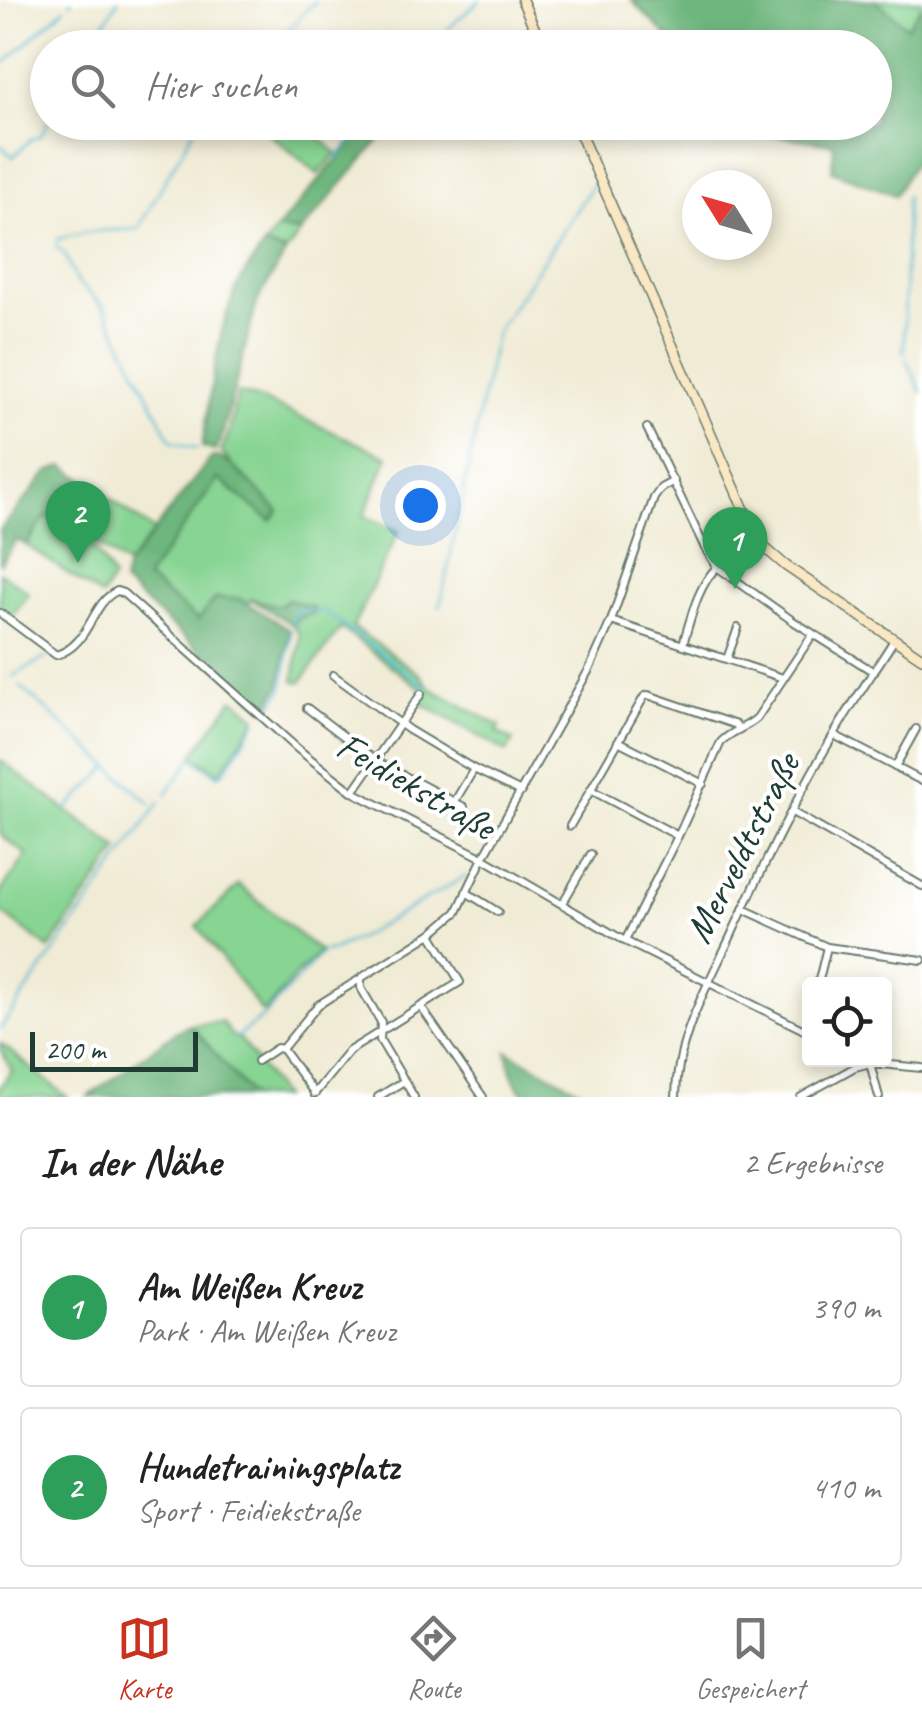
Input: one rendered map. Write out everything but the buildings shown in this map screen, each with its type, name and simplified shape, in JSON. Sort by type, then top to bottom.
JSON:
[{"type":"main road","points":[[522,0],[534,30]]},
{"type":"main road","points":[[583,140],[756,537],[777,559],[922,658]]},
{"type":"street","points":[[647,428],[717,567],[874,672]]},
{"type":"street","points":[[282,1049],[318,1005],[432,934],[457,912],[483,858],[590,668],[612,621],[654,498],[661,488],[674,481]]},
{"type":"street","points":[[683,644],[697,600],[717,567]]},
{"type":"street","name":"Feidiekstraße","points":[[0,614],[56,655],[66,652],[82,637],[108,595],[123,593],[299,750],[354,792],[483,858],[625,941],[802,1029]]},
{"type":"street","points":[[612,621],[783,678]]},
{"type":"street","points":[[727,659],[738,628]]},
{"type":"street","points":[[625,941],[721,742],[757,718],[813,634]]},
{"type":"street","name":"Merveldtstraße","points":[[676,1097],[684,1035],[708,983],[834,734],[894,640]]},
{"type":"street","points":[[333,675],[401,724],[474,769],[521,792]]},
{"type":"street","points":[[354,792],[421,694]]},
{"type":"street","points":[[570,826],[648,695],[739,729]]},
{"type":"street","points":[[307,708],[376,761],[464,807]]},
{"type":"street","points":[[895,767],[916,728]]},
{"type":"street","points":[[834,734],[922,781]]},
{"type":"street","points":[[618,742],[702,784]]},
{"type":"street","points":[[455,801],[474,769]]},
{"type":"street","points":[[590,790],[678,836]]},
{"type":"street","points":[[792,812],[922,886]]},
{"type":"street","points":[[562,904],[591,854]]},
{"type":"street","points":[[466,892],[498,912]]},
{"type":"street","points":[[743,910],[827,948],[922,960]]},
{"type":"street","points":[[258,1061],[277,1048],[282,1049],[316,1095],[349,1051],[460,982],[432,934]]},
{"type":"street","points":[[820,977],[827,948]]},
{"type":"street","points":[[361,978],[361,988],[380,1022],[380,1040],[414,1097]]},
{"type":"street","points":[[420,1007],[483,1097]]},
{"type":"street","points":[[892,1065],[922,1068]]},
{"type":"street","points":[[800,1097],[853,1067]]},
{"type":"street","points":[[868,1067],[879,1097]]},
{"type":"street","points":[[378,1097],[404,1080]]},
{"type":"green space","points":[[631,0],[875,0],[907,27],[922,5],[922,150],[895,195],[832,171],[834,144],[806,140],[892,140],[892,30],[661,30]]},
{"type":"green space","points":[[875,0],[922,0],[922,5],[907,27]]},
{"type":"green space","points":[[277,140],[322,140],[337,153],[318,174]]},
{"type":"green space","points":[[354,140],[379,140],[301,232],[277,229]]},
{"type":"green space","points":[[277,229],[301,232],[286,252],[264,246]]},
{"type":"green space","points":[[264,246],[286,252],[257,302],[215,451],[202,447],[223,327],[238,286]]},
{"type":"green space","points":[[238,393],[388,457],[364,516],[399,531],[353,627],[419,674],[430,688],[500,726],[497,732],[513,741],[507,752],[421,703],[426,694],[422,689],[341,628],[301,682],[294,681],[300,635],[293,625],[297,619],[314,613],[312,608],[251,599],[247,604],[239,599],[199,621],[146,578],[218,478],[270,520],[278,511],[221,451]]},
{"type":"green space","points":[[211,458],[230,463],[279,511],[271,521],[218,479],[146,578],[198,620],[216,598],[240,599],[290,630],[280,686],[265,709],[123,583],[127,566]]},
{"type":"green space","points":[[64,466],[83,479],[54,520],[46,516],[26,545],[17,540],[0,564],[0,530],[48,472]]},
{"type":"green space","points":[[83,479],[154,531],[127,566],[57,516]]},
{"type":"green space","points":[[47,515],[95,549],[113,578],[102,597],[26,545]]},
{"type":"green space","points":[[0,572],[29,593],[11,618],[0,610]]},
{"type":"green space","points":[[251,599],[279,606],[288,599],[313,608],[314,613],[297,619],[293,625]]},
{"type":"green space","points":[[232,700],[257,718],[217,772],[193,755]]},
{"type":"green space","points":[[0,760],[119,850],[49,949],[0,911],[0,893],[27,855],[0,834]]},
{"type":"green space","points":[[239,885],[320,952],[262,1012],[197,926]]},
{"type":"green space","points":[[222,1022],[232,1036],[240,1039],[282,1097],[252,1097],[191,1025]]},
{"type":"green space","points":[[191,1025],[252,1097],[88,1097],[177,1031]]},
{"type":"green space","points":[[0,1043],[67,1097],[0,1097],[0,1087],[12,1071]]},
{"type":"green space","points":[[507,1051],[593,1097],[527,1097],[516,1081]]},
{"type":"waterway","points":[[104,24],[118,0]]},
{"type":"waterway","points":[[288,30],[316,0]]},
{"type":"waterway","points":[[448,30],[480,0]]},
{"type":"waterway","points":[[41,30],[65,8]]},
{"type":"waterway","points":[[0,67],[30,40]]},
{"type":"waterway","points":[[0,145],[13,157],[30,140]]},
{"type":"waterway","points":[[57,240],[87,232],[138,229],[188,140]]},
{"type":"waterway","points":[[337,158],[352,140]]},
{"type":"waterway","points":[[440,607],[496,332],[594,183]]},
{"type":"waterway","points":[[904,352],[906,196]]},
{"type":"waterway","points":[[55,245],[65,255],[76,281],[104,307],[170,438],[197,449]]},
{"type":"waterway","points":[[906,359],[922,392]]},
{"type":"waterway","points":[[292,623],[296,611],[325,612],[428,688]]},
{"type":"waterway","points":[[269,709],[283,688],[291,633]]},
{"type":"waterway","points":[[13,676],[47,657]]},
{"type":"waterway","points":[[20,686],[151,804]]},
{"type":"waterway","points":[[166,794],[192,758],[218,775],[223,773],[257,721]]},
{"type":"waterway","points":[[67,809],[109,767]]},
{"type":"waterway","points":[[0,1029],[160,802]]},
{"type":"waterway","points":[[235,1038],[262,1018],[322,952],[362,936],[466,876]]},
{"type":"place","name":"Hundetrainingsplatz","points":[[78,563]]},
{"type":"place","name":"Am Weißen Kreuz","points":[[735,589]]}]
